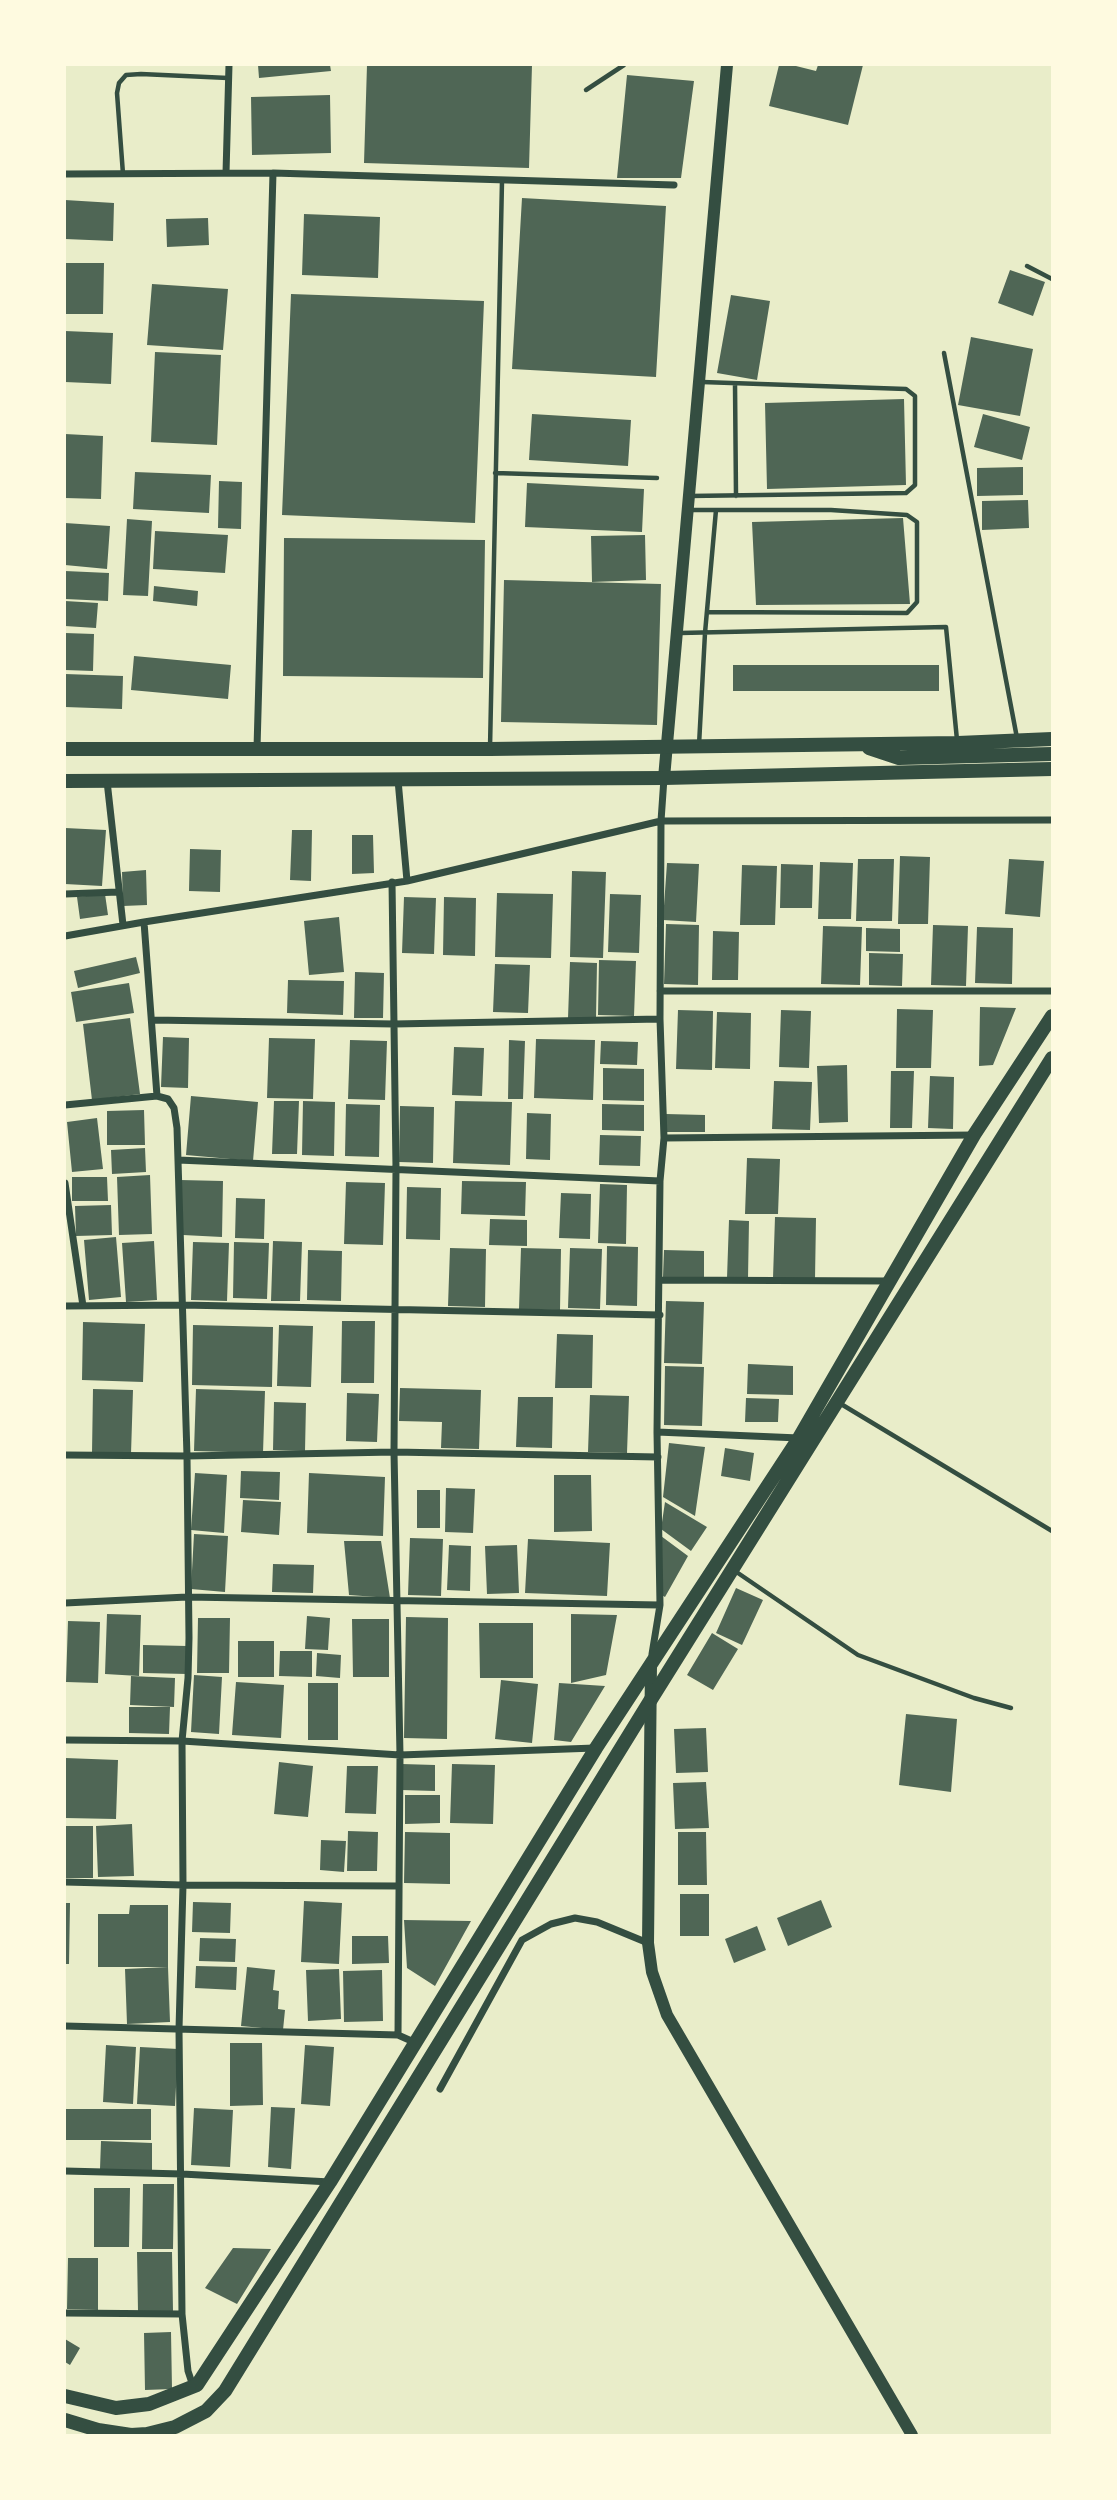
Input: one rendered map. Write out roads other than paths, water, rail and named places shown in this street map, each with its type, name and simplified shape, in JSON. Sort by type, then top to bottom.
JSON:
[{"type":"main road","points":[[65,748],[666,747],[1052,739]]},
{"type":"main road","points":[[858,744],[899,758],[1052,754]]},
{"type":"main road","points":[[65,781],[664,778],[1052,769]]},
{"type":"main road","points":[[65,2396],[116,2408],[149,2404],[197,2385],[330,2182],[596,1748],[799,1438],[974,1135],[1052,1016]]},
{"type":"main road","points":[[65,2420],[98,2430],[147,2435],[174,2427],[206,2410],[225,2391],[650,1701],[1052,1058]]},
{"type":"main road","points":[[280,2258],[300,2270]]},
{"type":"street","points":[[226,173],[229,65]]},
{"type":"street","points":[[727,65],[697,382],[661,821],[660,1019],[664,1139],[660,1181],[657,1432],[660,1605],[651,1665],[648,1943],[652,1972],[667,2015],[912,2435]]},
{"type":"street","points":[[257,748],[273,173]]},
{"type":"street","points":[[65,174],[273,173],[674,185]]},
{"type":"street","points":[[398,779],[407,881]]},
{"type":"street","points":[[107,781],[123,925]]},
{"type":"street","points":[[65,936],[407,881],[661,821],[1052,820]]},
{"type":"street","points":[[392,882],[396,1168],[394,1452],[400,1755],[398,2035]]},
{"type":"street","points":[[65,894],[118,892]]},
{"type":"street","points":[[144,922],[157,1096]]},
{"type":"street","points":[[660,991],[1052,991]]},
{"type":"street","points":[[153,1020],[394,1024],[660,1019]]},
{"type":"street","points":[[65,1105],[157,1096],[168,1099],[174,1108],[187,1456],[188,1678],[182,1741],[183,1885],[179,2029],[182,2314],[188,2371],[191,2380],[197,2385]]},
{"type":"street","points":[[664,1139],[974,1135]]},
{"type":"street","points":[[178,1160],[660,1181]]},
{"type":"street","points":[[65,1183],[83,1306]]},
{"type":"street","points":[[660,1280],[889,1281]]},
{"type":"street","points":[[65,1307],[183,1305],[660,1315]]},
{"type":"street","points":[[657,1432],[799,1438]]},
{"type":"street","points":[[65,1455],[187,1456],[394,1452],[658,1457]]},
{"type":"street","points":[[65,1603],[187,1597],[660,1605]]},
{"type":"street","points":[[65,1740],[182,1741],[400,1755],[596,1748]]},
{"type":"street","points":[[65,1882],[399,1886]]},
{"type":"street","points":[[440,2089],[522,1940],[551,1924],[575,1919],[597,1922],[648,1943]]},
{"type":"street","points":[[65,2026],[398,2035],[416,2043]]},
{"type":"street","points":[[65,2171],[330,2182]]},
{"type":"street","points":[[65,2313],[182,2314]]},
{"type":"lane","points":[[586,90],[624,65]]},
{"type":"lane","points":[[123,174],[117,93],[119,83],[126,75],[228,78]]},
{"type":"lane","points":[[490,748],[502,181]]},
{"type":"lane","points":[[1027,266],[1052,279]]},
{"type":"lane","points":[[944,353],[1018,739]]},
{"type":"lane","points":[[688,496],[906,493],[915,485],[915,397],[905,389],[697,382]]},
{"type":"lane","points":[[735,384],[736,496]]},
{"type":"lane","points":[[495,473],[657,478]]},
{"type":"lane","points":[[687,510],[831,510],[907,515],[914,518],[918,531],[917,602],[907,613],[707,612]]},
{"type":"lane","points":[[699,746],[705,632],[716,510]]},
{"type":"lane","points":[[676,634],[946,627],[958,743]]},
{"type":"lane","points":[[837,1402],[1052,1531]]},
{"type":"lane","points":[[733,1570],[858,1655],[974,1698],[1010,1708]]}]
